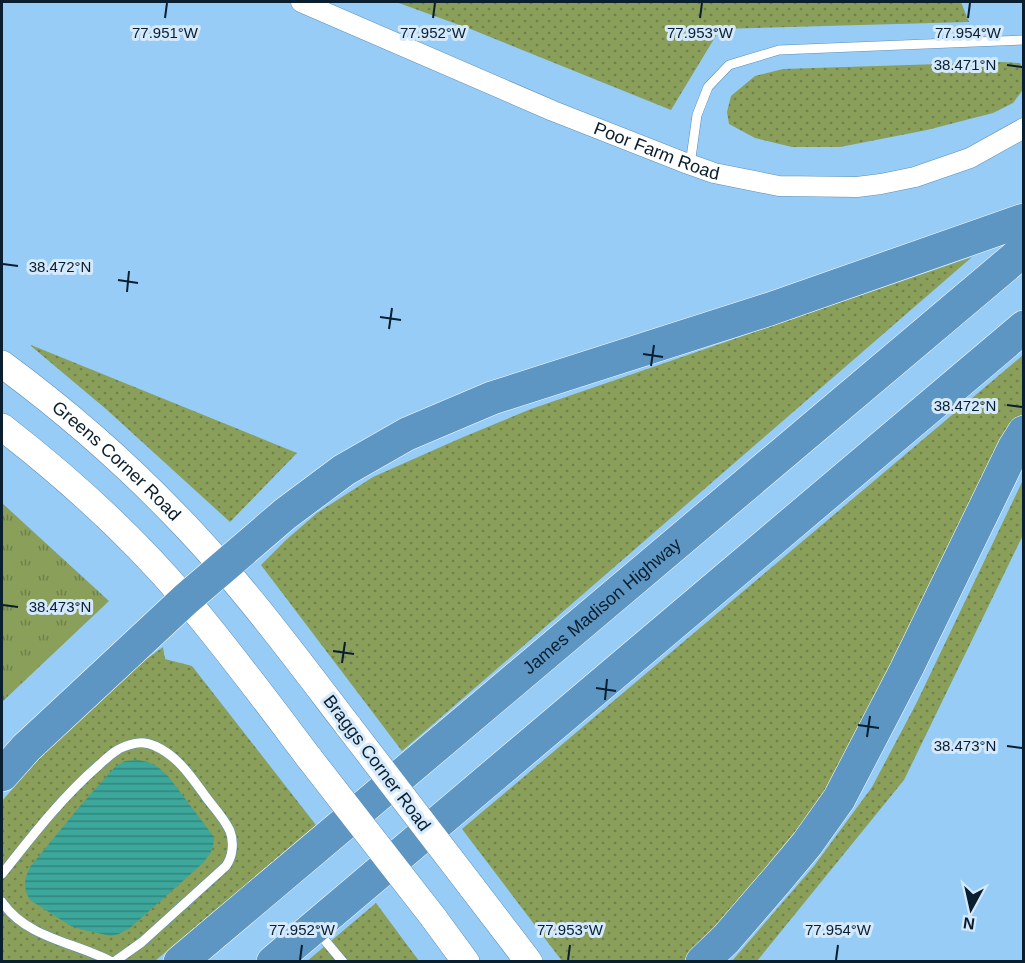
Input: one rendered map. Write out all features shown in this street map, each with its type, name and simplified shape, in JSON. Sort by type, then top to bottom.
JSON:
[{"type":"highway","points":[[2,776],[26,748],[186,600],[285,514],[344,470],[407,434],[492,398],[770,309],[1023,220]]},
{"type":"highway","name":"James Madison Highway","points":[[180,962],[1023,250]]},
{"type":"highway","points":[[273,962],[1023,327]]},
{"type":"highway","points":[[702,962],[726,939],[807,844],[839,799],[906,670],[1023,432]]},
{"type":"main road","name":"Greens Corner Road","points":[[2,364],[88,432],[135,475],[175,514],[223,567]]},
{"type":"main road","points":[[2,427],[80,491],[137,547],[186,600],[466,962]]},
{"type":"main road","name":"Braggs Corner Road","points":[[223,567],[269,622],[529,962]]},
{"type":"street","name":"Poor Farm Road","points":[[301,2],[553,111],[690,165],[714,173],[779,186],[857,188],[915,177],[970,158],[1023,128]]},
{"type":"lane","points":[[690,165],[697,115],[708,87],[729,65],[779,50],[1023,40]]},
{"type":"lane","points":[[2,874],[38,829],[84,778],[117,750],[136,743],[154,745],[182,766],[223,819],[232,839],[230,860],[226,866],[142,942],[113,962],[35,931],[15,918],[2,902]]},
{"type":"lane","points":[[314,927],[343,962]]},
{"type":"green space","points":[[396,2],[961,2],[969,22],[720,29],[671,110],[473,30]]},
{"type":"green space","points":[[1020,63],[1023,70],[1022,91],[1013,103],[993,113],[927,130],[840,147],[792,147],[755,138],[729,124],[727,112],[731,96],[755,76],[783,69]]},
{"type":"green space","points":[[972,257],[402,751],[261,565],[317,513],[373,477],[461,438],[531,409]]},
{"type":"green space","points":[[31,346],[297,453],[230,522],[106,409]]},
{"type":"green space","points":[[1023,355],[1023,416],[816,808],[722,923],[684,961],[562,961],[462,829]]},
{"type":"green space","points":[[1023,480],[1023,535],[904,780],[757,961],[732,961],[814,866],[872,787],[916,704]]},
{"type":"green space","points":[[2,503],[109,601],[2,702]]},
{"type":"green space","points":[[163,647],[165,659],[192,666],[316,825],[155,961],[2,962],[2,801],[39,759],[98,699]]},
{"type":"green space","points":[[376,903],[419,961],[306,962]]},
{"type":"shaded area","points":[[138,760],[158,767],[168,776],[214,837],[210,854],[203,863],[130,928],[119,934],[111,936],[71,926],[30,900],[25,887],[28,871],[80,806],[115,767],[125,761]]}]
